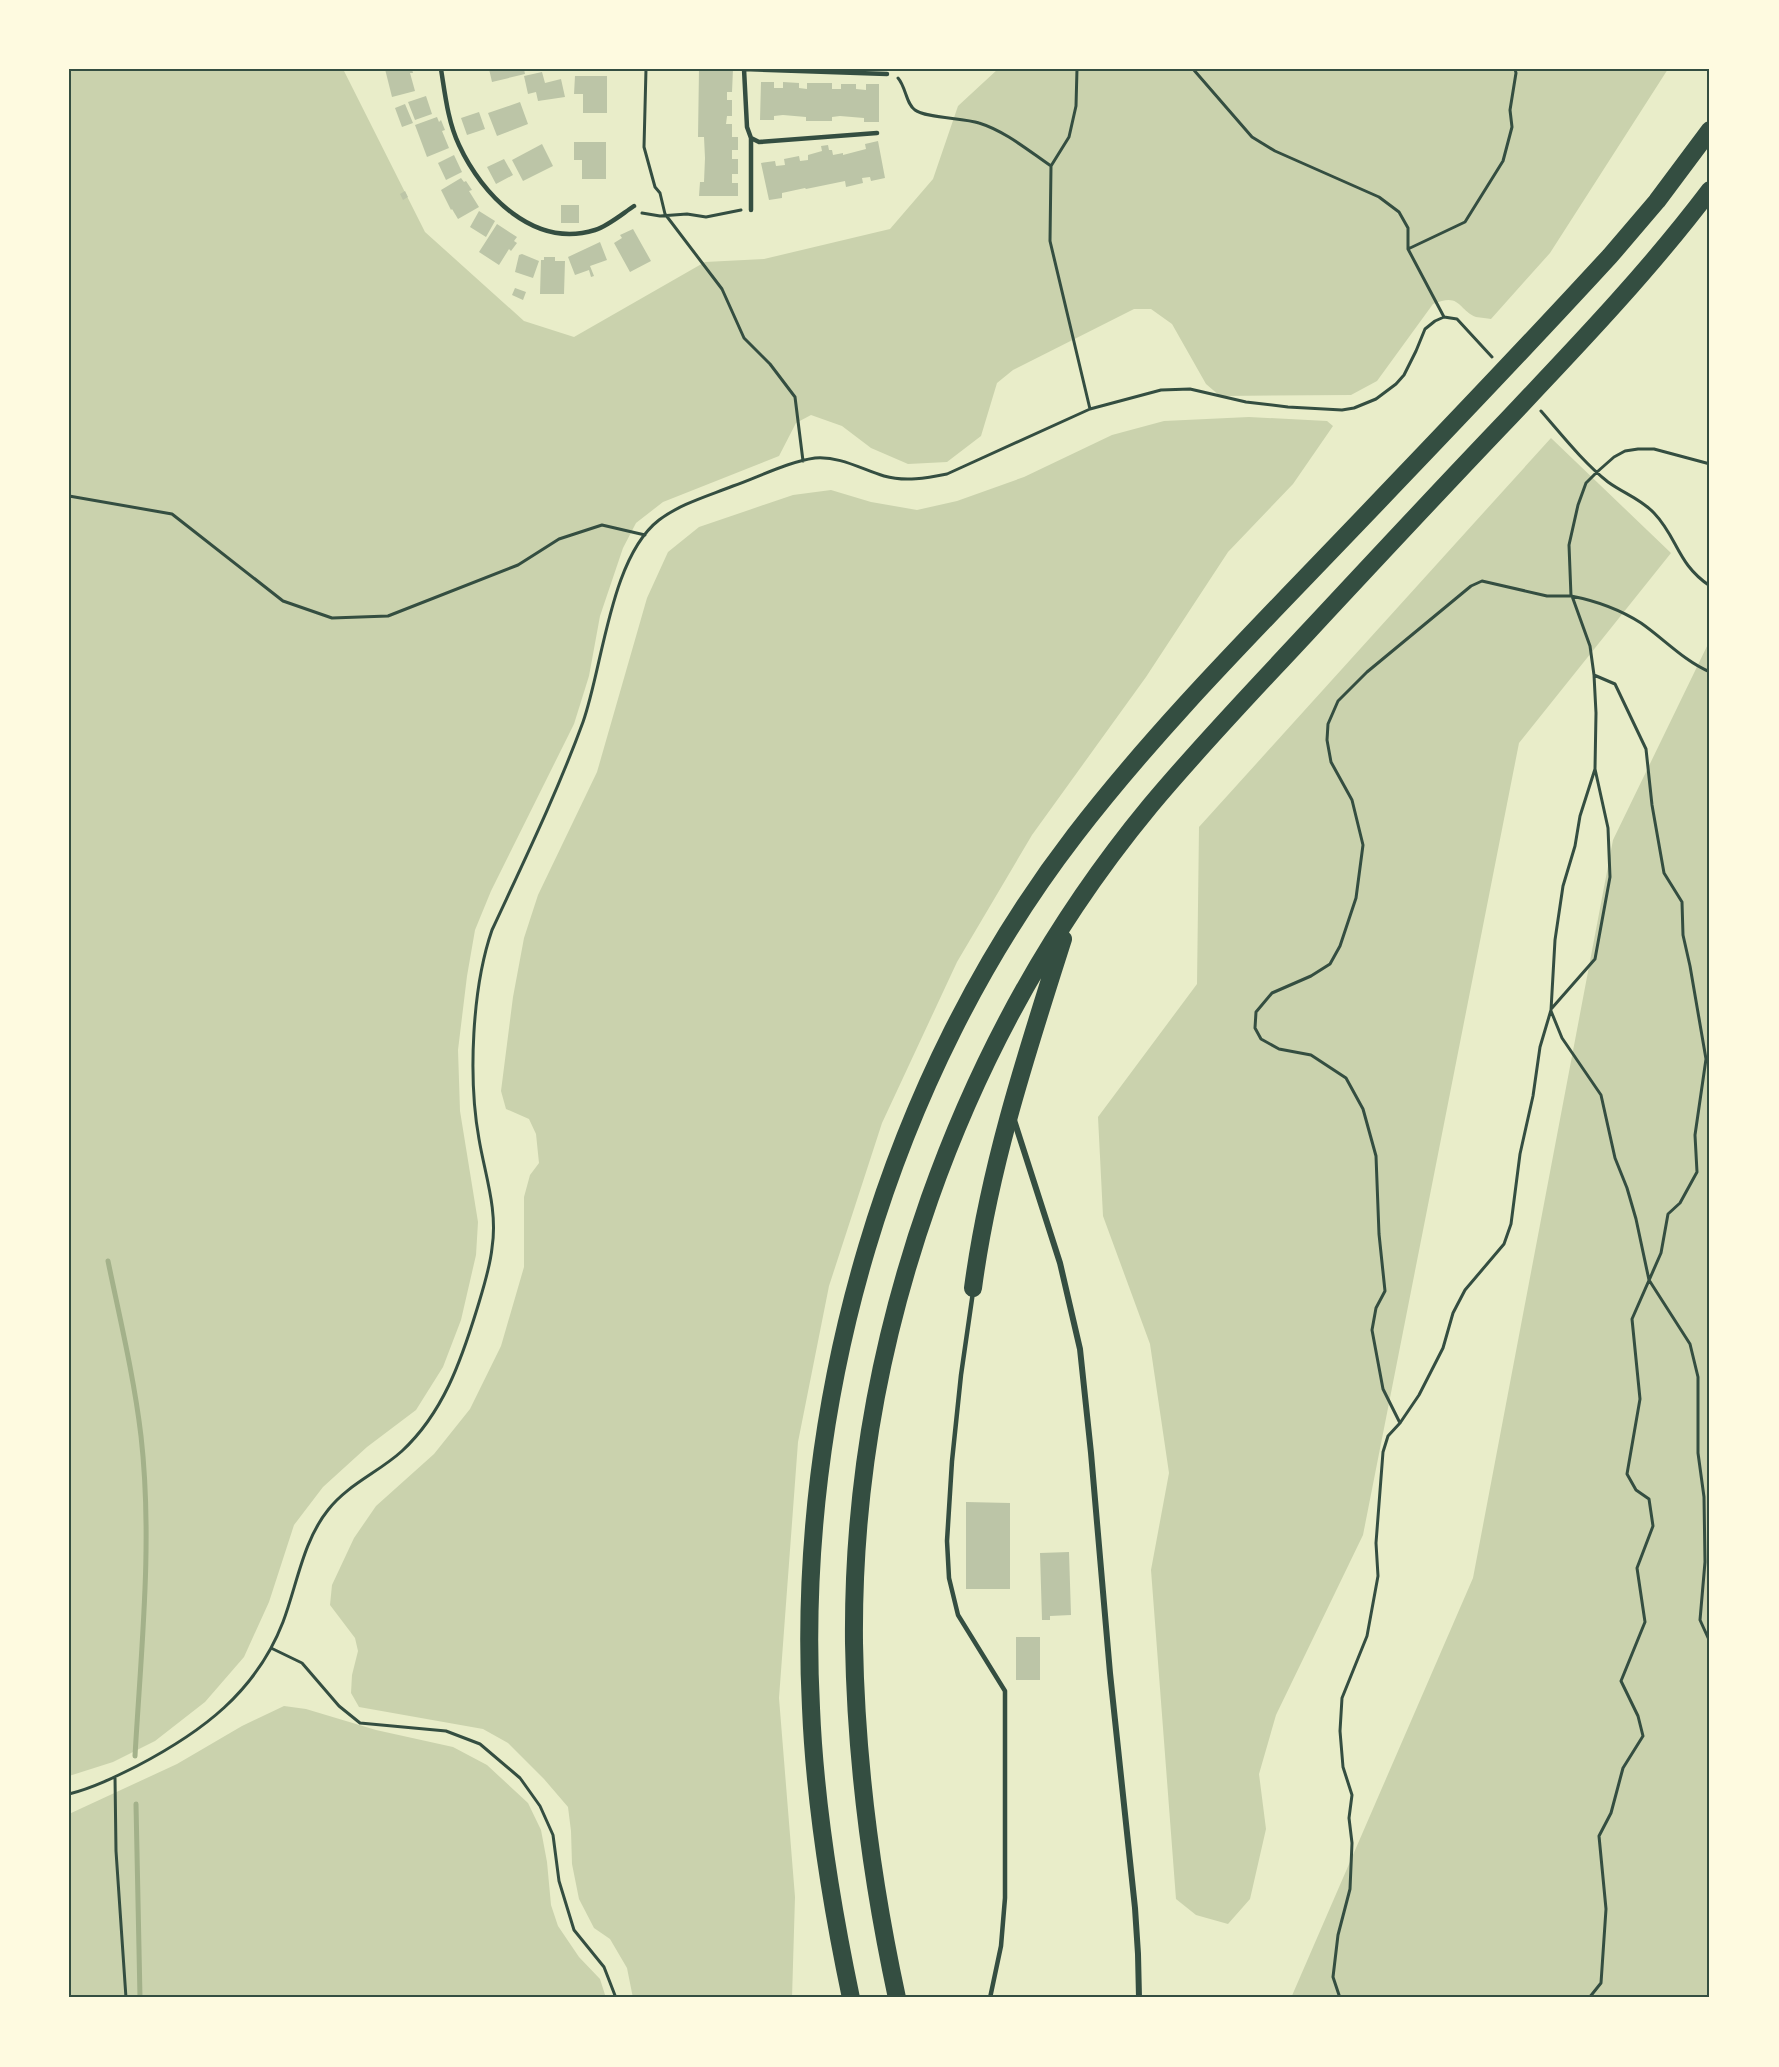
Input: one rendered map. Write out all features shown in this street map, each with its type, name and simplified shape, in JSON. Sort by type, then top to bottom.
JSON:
[{"type":"highway","points":[[851,1998],[825,1854],[810,1707],[810,1606],[816,1509],[824,1440],[836,1372],[855,1291],[896,1160],[947,1043],[998,950],[1032,896],[1073,837],[1123,775],[1219,668],[1570,300],[1657,201],[1710,130]]},
{"type":"highway","points":[[897,1998],[870,1850],[857,1706],[854,1641],[856,1578],[868,1445],[880,1378],[899,1295],[940,1169],[987,1061],[1034,972],[1109,858],[1150,806],[1489,439],[1599,324],[1710,190]]},
{"type":"highway","points":[[973,1288],[988,1195],[1010,1107],[1070,917]]},
{"type":"street","points":[[1010,1107],[1060,1263],[1080,1349],[1135,1908],[1139,1998]]},
{"type":"lane","points":[[441,69],[447,106],[458,144],[488,192],[522,220],[540,229],[582,232],[596,230],[634,206]]},
{"type":"lane","points":[[751,210],[751,138],[747,127],[744,69],[887,74]]},
{"type":"lane","points":[[751,138],[769,142],[877,133]]},
{"type":"lane","points":[[973,1288],[952,1461],[947,1541],[949,1578],[958,1615],[1005,1691],[1005,1898],[1001,1946],[990,1998]]},
{"type":"path","points":[[646,69],[644,147],[665,214],[722,289],[744,338],[770,364],[795,397],[803,461]]},
{"type":"path","points":[[1077,69],[1076,106],[1069,137],[1051,166],[1050,241],[1090,409]]},
{"type":"path","points":[[1193,69],[1252,137],[1275,152],[1379,197],[1400,212],[1408,228],[1408,249],[1444,317]]},
{"type":"path","points":[[1408,249],[1465,222],[1503,161],[1512,127],[1510,110],[1515,69]]},
{"type":"path","points":[[887,74],[887,77],[897,77],[901,80],[913,109],[923,115],[980,123],[1004,135],[1051,166]]},
{"type":"path","points":[[634,206],[639,213],[687,214],[706,217],[743,209],[751,210]]},
{"type":"path","points":[[69,1794],[115,1777],[159,1755],[200,1729],[220,1713],[239,1693],[257,1671],[271,1648],[288,1608],[310,1540],[320,1521],[341,1497],[398,1454],[427,1424],[450,1385],[470,1332],[486,1278],[494,1236],[491,1196],[473,1100],[474,1046],[482,966],[492,930],[553,798],[584,720],[612,607],[621,582],[645,535],[656,522],[690,503],[814,459],[837,459],[896,478],[937,476],[964,468],[1090,409],[1161,390],[1180,388],[1246,402],[1288,407],[1342,410],[1354,408],[1376,399],[1396,384],[1404,375],[1425,329],[1444,317],[1460,322]]},
{"type":"path","points":[[1573,447],[1597,472],[1618,489],[1646,505],[1656,515],[1685,564],[1710,586]]},
{"type":"path","points":[[1551,1010],[1594,959],[1610,877],[1608,828],[1595,769],[1596,713],[1590,646],[1571,596],[1569,545],[1578,505],[1586,483],[1614,457],[1625,451],[1654,449],[1710,464]]},
{"type":"path","points":[[69,496],[172,514],[283,601],[332,618],[388,616],[518,565],[559,539],[602,525],[645,535]]},
{"type":"path","points":[[1400,1423],[1383,1389],[1372,1330],[1376,1308],[1385,1291],[1379,1234],[1376,1156],[1363,1109],[1346,1078],[1311,1055],[1279,1049],[1261,1039],[1255,1028],[1256,1012],[1272,993],[1311,976],[1330,964],[1340,946],[1356,898],[1363,844],[1352,800],[1332,762],[1327,740],[1328,724],[1338,701],[1367,672],[1471,586],[1482,581],[1547,596],[1571,596],[1596,600],[1642,624],[1697,666],[1710,672]]},
{"type":"path","points":[[1589,1998],[1601,1983],[1606,1909],[1599,1836],[1611,1813],[1623,1768],[1643,1736],[1638,1716],[1621,1681],[1645,1622],[1637,1568],[1653,1526],[1649,1499],[1636,1490],[1627,1474],[1640,1399],[1632,1319],[1661,1253],[1668,1214],[1680,1203],[1697,1172],[1695,1135],[1706,1059],[1683,935],[1682,902],[1664,873],[1652,805],[1646,749],[1615,684],[1594,675]]},
{"type":"path","points":[[1340,1998],[1333,1977],[1338,1935],[1350,1888],[1352,1843],[1348,1818],[1352,1795],[1343,1767],[1340,1731],[1342,1698],[1367,1636],[1378,1576],[1376,1543],[1383,1452],[1388,1436],[1419,1395],[1443,1348],[1453,1313],[1465,1290],[1504,1244],[1511,1224],[1520,1154],[1533,1096],[1540,1047],[1551,1010],[1555,940],[1563,886],[1575,846],[1580,816],[1595,769]]},
{"type":"path","points":[[1551,1010],[1562,1038],[1601,1095],[1615,1158],[1628,1188],[1649,1280],[1689,1344],[1698,1377],[1698,1453],[1704,1497],[1705,1562],[1700,1620],[1710,1642]]},
{"type":"path","points":[[271,1648],[302,1663],[339,1706],[360,1723],[446,1731],[480,1744],[520,1778],[540,1806],[553,1835],[559,1881],[574,1930],[604,1967],[616,1998]]},
{"type":"path","points":[[115,1777],[116,1851],[126,1998]]},
{"type":"green space","points":[[69,69],[343,69],[425,232],[524,321],[574,337],[705,262],[764,259],[890,229],[933,179],[958,106],[998,69],[1668,69],[1550,253],[1491,319],[1476,317],[1454,301],[1433,304],[1377,381],[1351,395],[1220,396],[1206,384],[1172,324],[1151,309],[1134,309],[1013,370],[997,383],[981,436],[947,462],[908,464],[871,448],[842,426],[811,415],[796,423],[779,456],[663,502],[636,523],[623,548],[600,616],[589,676],[574,724],[491,891],[475,930],[458,1050],[460,1111],[478,1222],[476,1255],[461,1320],[443,1367],[416,1410],[367,1447],[323,1487],[294,1525],[269,1602],[244,1657],[205,1702],[155,1741],[113,1762],[69,1776]]},
{"type":"green space","points":[[1249,417],[1327,421],[1333,426],[1293,484],[1228,552],[1146,677],[1032,835],[957,962],[882,1123],[829,1286],[798,1442],[779,1698],[795,1897],[792,1998],[633,1998],[627,1968],[610,1939],[594,1928],[579,1899],[572,1864],[568,1807],[508,1743],[483,1729],[359,1707],[351,1693],[352,1675],[358,1651],[355,1638],[330,1605],[332,1585],[354,1538],[376,1506],[434,1454],[470,1409],[501,1346],[524,1267],[524,1197],[530,1175],[539,1163],[536,1134],[529,1119],[506,1109],[501,1091],[513,997],[524,938],[538,895],[597,772],[647,598],[668,552],[699,527],[793,495],[831,490],[871,502],[917,510],[957,501],[1024,477],[1112,435],[1164,421]]},
{"type":"green space","points":[[1551,438],[1671,553],[1519,743],[1363,1535],[1276,1715],[1259,1774],[1266,1829],[1250,1899],[1228,1924],[1196,1915],[1176,1899],[1151,1570],[1169,1473],[1150,1344],[1103,1216],[1098,1117],[1197,984],[1199,827]]},
{"type":"green space","points":[[1710,640],[1710,1998],[1291,1998],[1473,1578],[1613,840]]},
{"type":"green space","points":[[284,1706],[306,1709],[376,1730],[453,1747],[487,1765],[528,1803],[541,1830],[551,1905],[558,1926],[579,1957],[600,1979],[606,1998],[69,1998],[69,1814],[177,1764],[242,1726]]},
{"type":"building","points":[[385,69],[412,69],[413,73],[410,73],[415,91],[392,97]]},
{"type":"building","points":[[489,69],[524,69],[525,74],[492,82]]},
{"type":"building","points":[[699,69],[733,69],[732,92],[727,92],[727,100],[732,100],[732,116],[727,116],[726,124],[732,124],[732,137],[738,137],[738,150],[732,150],[732,159],[738,159],[738,174],[732,174],[732,183],[738,183],[738,196],[699,196],[700,182],[704,182],[705,158],[704,137],[698,137]]},
{"type":"building","points":[[542,72],[545,83],[561,79],[565,97],[538,101],[536,92],[528,94],[524,76]]},
{"type":"building","points":[[575,76],[607,76],[607,113],[583,113],[583,94],[574,94]]},
{"type":"building","points":[[761,82],[774,82],[774,88],[783,88],[783,82],[799,83],[799,88],[807,89],[807,83],[832,83],[832,89],[841,89],[841,84],[856,84],[856,89],[866,90],[866,84],[879,84],[879,122],[864,122],[864,118],[840,116],[832,117],[832,121],[806,121],[806,117],[783,115],[774,116],[774,120],[760,120]]},
{"type":"building","points":[[426,96],[432,114],[415,120],[408,102]]},
{"type":"building","points":[[520,102],[528,124],[497,136],[488,113]]},
{"type":"building","points":[[405,104],[413,123],[402,127],[395,108]]},
{"type":"building","points":[[479,112],[485,129],[467,135],[461,118]]},
{"type":"building","points":[[437,117],[439,122],[441,120],[445,130],[442,131],[449,148],[427,157],[415,125]]},
{"type":"building","points":[[878,141],[885,178],[871,181],[870,177],[862,178],[863,183],[846,187],[845,181],[805,188],[782,193],[782,198],[769,200],[761,163],[775,161],[776,166],[785,165],[784,159],[799,156],[800,161],[808,160],[808,155],[822,151],[821,146],[828,145],[833,155],[843,153],[843,155],[866,149],[865,144]]},
{"type":"building","points":[[574,142],[606,142],[606,179],[582,179],[582,160],[574,160]]},
{"type":"building","points":[[542,144],[553,166],[523,181],[512,160]]},
{"type":"building","points":[[454,155],[462,172],[446,180],[438,163]]},
{"type":"building","points":[[504,159],[513,175],[496,184],[487,167]]},
{"type":"building","points":[[461,178],[472,190],[469,191],[479,207],[458,219],[441,190]]},
{"type":"building","points":[[405,191],[408,197],[403,200],[400,194]]},
{"type":"building","points":[[561,205],[579,205],[579,223],[561,223]]},
{"type":"building","points":[[479,211],[495,221],[486,237],[470,227]]},
{"type":"building","points":[[497,224],[517,237],[514,241],[517,243],[511,251],[509,249],[499,265],[479,252]]},
{"type":"building","points":[[633,229],[651,261],[630,272],[614,243],[622,238],[620,235]]},
{"type":"building","points":[[600,242],[607,260],[590,266],[594,276],[591,277],[589,270],[575,275],[568,257]]},
{"type":"building","points":[[522,254],[539,261],[533,278],[515,272],[519,255]]},
{"type":"building","points":[[544,257],[555,257],[555,261],[565,261],[564,294],[540,294],[541,260],[544,260]]},
{"type":"building","points":[[515,288],[526,292],[523,300],[512,295]]},
{"type":"building","points":[[966,1502],[1010,1503],[1010,1589],[966,1589]]},
{"type":"building","points":[[1069,1552],[1071,1615],[1050,1616],[1050,1620],[1042,1620],[1040,1553]]},
{"type":"building","points":[[1016,1637],[1040,1637],[1040,1680],[1016,1680]]},
{"type":"waterway","points":[[108,1261],[135,1392],[144,1476],[145,1596],[135,1756]]},
{"type":"waterway","points":[[136,1804],[140,1998]]}]
